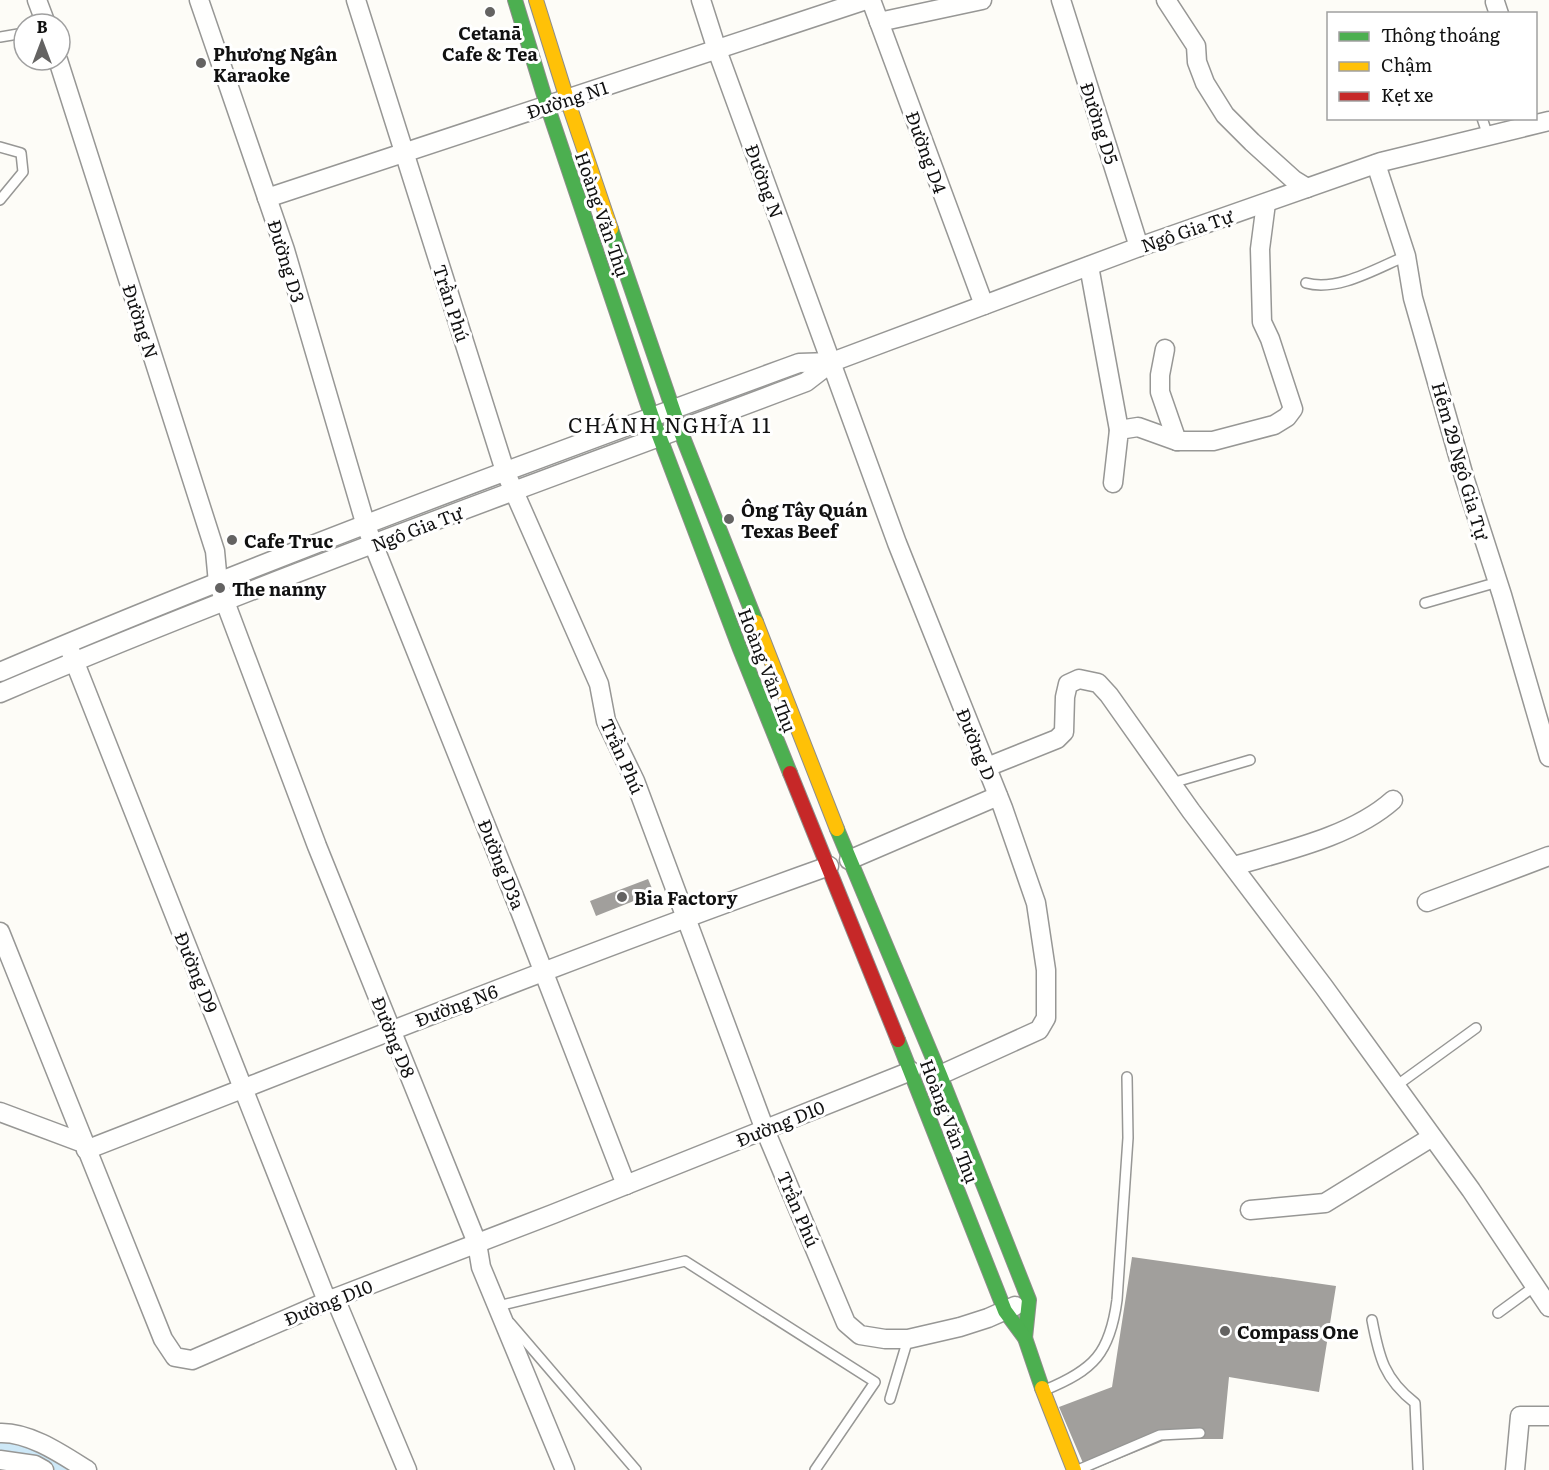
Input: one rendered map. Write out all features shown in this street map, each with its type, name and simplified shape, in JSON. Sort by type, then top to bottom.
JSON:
[{"type":"street","name":"Đường D3","points":[[198,0],[288,262],[373,544]]},
{"type":"street","name":"Trần Phú","points":[[356,0],[505,471],[599,684],[606,721],[635,781],[765,1130],[846,1323],[860,1335],[885,1339],[908,1339],[960,1327],[1029,1300]]},
{"type":"street","name":"Hoàng Văn Thụ","points":[[515,0],[547,105],[652,417],[740,650],[829,866],[1005,1311],[1025,1338],[1043,1390],[1076,1470]]},
{"type":"street","name":"Hoàng Văn Thụ","points":[[536,0],[567,99],[672,409],[849,860],[940,1075],[1029,1300],[1025,1338]]},
{"type":"street","name":"Đường N","points":[[700,0],[832,362]]},
{"type":"street","name":"Đường N1","points":[[267,198],[866,0]]},
{"type":"street","name":"Đường D4","points":[[872,0],[984,305]]},
{"type":"street","points":[[879,22],[982,0]]},
{"type":"street","name":"Đường D5","points":[[1061,0],[1139,247]]},
{"type":"street","points":[[1166,0],[1196,46],[1197,62],[1205,83],[1225,114],[1285,172],[1307,188]]},
{"type":"street","name":"Đường N","points":[[62,72],[215,551],[218,583],[226,602]]},
{"type":"street","name":"Ngô Gia Tự","points":[[0,693],[373,544],[806,382],[832,362],[1139,247],[1376,164],[1543,123]]},
{"type":"street","name":"Hẻm 29 Ngô Gia Tự","points":[[1376,164],[1406,256],[1413,298],[1465,480],[1498,582],[1549,757]]},
{"type":"street","points":[[1119,430],[1138,427],[1178,441],[1213,441],[1274,425],[1287,417],[1293,409],[1270,339],[1262,322],[1260,249],[1266,203]]},
{"type":"street","points":[[584,216],[604,208]]},
{"type":"street","points":[[1089,266],[1119,430],[1113,483]]},
{"type":"street","points":[[612,299],[632,292]]},
{"type":"street","points":[[1165,349],[1160,375],[1160,392],[1178,441]]},
{"type":"street","name":"Ngô Gia Tự","points":[[0,672],[67,643],[505,471],[799,363],[832,362]]},
{"type":"street","name":"Đường D","points":[[832,362],[897,543],[987,767],[1036,903],[1046,970],[1046,1018],[1039,1030],[940,1075]]},
{"type":"street","points":[[703,550],[723,543]]},
{"type":"street","name":"Đường D3a","points":[[373,544],[626,1185]]},
{"type":"street","name":"Đường D8","points":[[226,602],[317,846],[477,1243],[481,1267],[566,1470]]},
{"type":"street","points":[[740,650],[762,640]]},
{"type":"street","name":"Đường D9","points":[[67,643],[243,1089],[331,1300],[407,1470]]},
{"type":"street","points":[[987,767],[1057,739],[1064,732],[1065,698],[1068,684],[1079,679],[1098,683],[1396,1086],[1471,1190],[1549,1307]]},
{"type":"street","points":[[779,747],[800,736]]},
{"type":"street","points":[[829,866],[849,860],[998,796]]},
{"type":"street","points":[[1234,866],[1340,833],[1384,808],[1393,800]]},
{"type":"street","points":[[1427,902],[1549,856]]},
{"type":"street","name":"Đường N6","points":[[84,1146],[243,1089],[391,1029],[686,917],[829,866]]},
{"type":"street","name":"Đường D10","points":[[0,932],[163,1339],[175,1358],[192,1360],[331,1300],[911,1071]]},
{"type":"street","points":[[880,995],[901,986]]},
{"type":"street","points":[[0,1112],[84,1146]]},
{"type":"street","points":[[932,1125],[955,1116]]},
{"type":"street","points":[[1250,1210],[1325,1203],[1432,1137]]},
{"type":"street","points":[[1515,1470],[1520,1416],[1549,1416]]},
{"type":"street","points":[[0,1433],[8,1432],[28,1438],[65,1456],[87,1470]]},
{"type":"street","points":[[0,1460],[35,1465],[44,1470]]},
{"type":"lane","points":[[1483,120],[1488,136]]},
{"type":"lane","points":[[0,147],[21,153],[23,172],[0,200]]},
{"type":"lane","points":[[1306,283],[1317,286],[1346,281],[1406,256]]},
{"type":"lane","points":[[1425,603],[1498,582]]},
{"type":"lane","points":[[1172,783],[1250,760]]},
{"type":"lane","points":[[1396,1086],[1476,1028]]},
{"type":"lane","points":[[1043,1390],[1086,1370],[1104,1345],[1112,1326],[1117,1300],[1125,1190],[1128,1138],[1127,1077]]},
{"type":"lane","points":[[636,1470],[498,1308],[685,1262],[875,1382],[815,1470]]},
{"type":"lane","points":[[1498,1313],[1535,1286]]},
{"type":"lane","points":[[1372,1320],[1379,1357],[1399,1390],[1415,1403],[1418,1470]]},
{"type":"lane","points":[[890,1399],[908,1339]]},
{"type":"lane","points":[[1076,1470],[1160,1434],[1200,1433]]},
{"type":"water","points":[[0,1443],[21,1443],[78,1470],[48,1470],[0,1457]]},
{"type":"building","name":"Bia Factory","points":[[648,879],[654,893],[596,916],[590,901]]},
{"type":"building","name":"Compass One","points":[[1132,1257],[1336,1286],[1319,1392],[1229,1377],[1223,1439],[1168,1439],[1092,1470],[1086,1470],[1059,1407],[1112,1387]]},
{"type":"traffic: fast","points":[[515,0],[547,105],[652,417],[740,649],[790,773]]},
{"type":"traffic: fast","points":[[611,229],[680,430],[756,622]]},
{"type":"traffic: fast","points":[[837,829],[940,1075],[1029,1300],[1025,1338]]},
{"type":"traffic: fast","points":[[898,1040],[1005,1311],[1025,1338],[1042,1388]]},
{"type":"traffic: slow","points":[[536,0],[611,229]]},
{"type":"traffic: slow","points":[[756,622],[837,829]]},
{"type":"traffic: slow","points":[[1042,1388],[1074,1470]]},
{"type":"traffic: jam","points":[[790,773],[898,1040]]},
{"type":"place","name":"Cetanā Cafe & Tea","points":[[490,12]]},
{"type":"place","name":"Phương Ngân Karaoke","points":[[201,63]]},
{"type":"place","name":"Ông Tây Quán Texas Beef","points":[[729,519]]},
{"type":"place","name":"Cafe Truc","points":[[232,540]]},
{"type":"place","name":"The nanny","points":[[220,588]]},
{"type":"place","name":"Bia Factory","points":[[622,897]]},
{"type":"place","name":"Compass One","points":[[1225,1331]]},
{"type":"district","name":"CHÁNH NGHĨA 11","points":[[670,423]]}]
